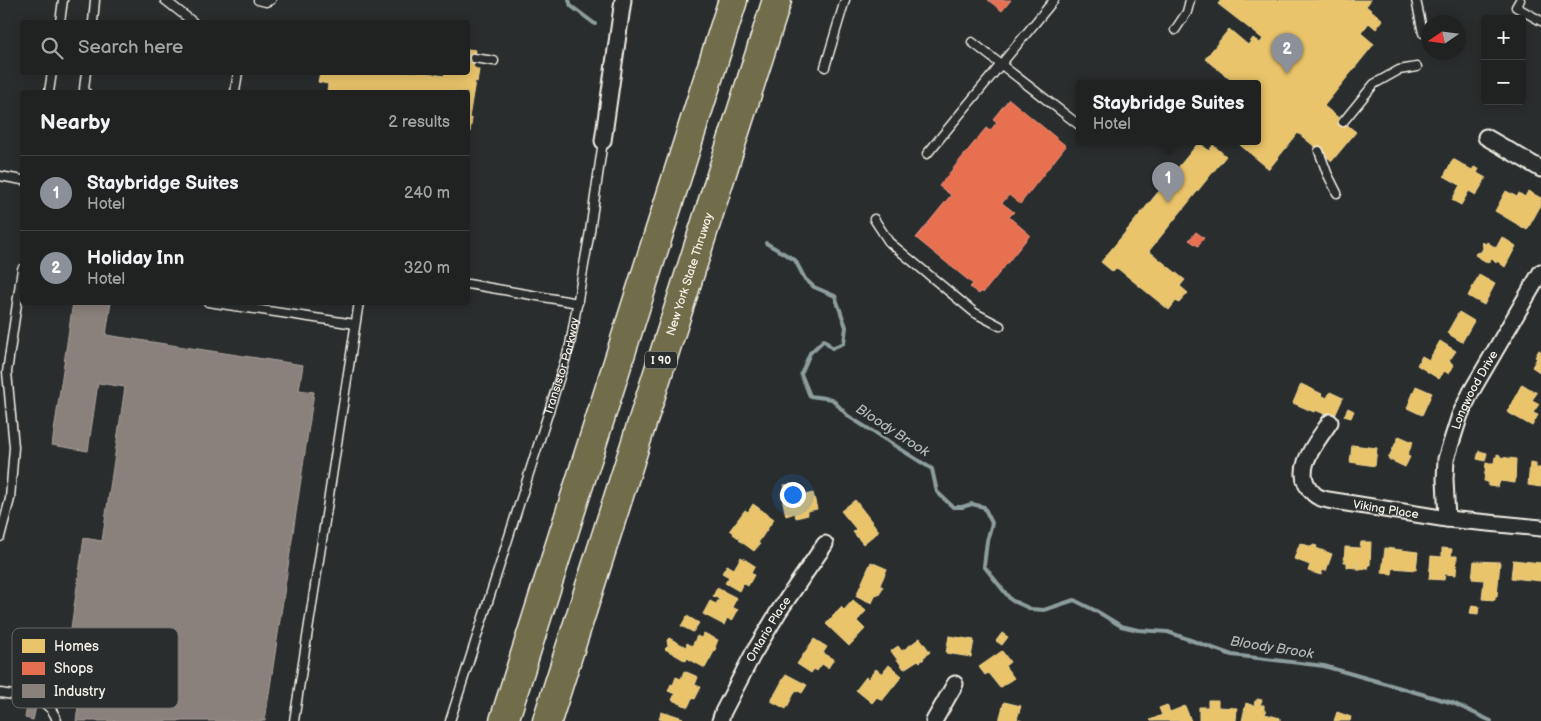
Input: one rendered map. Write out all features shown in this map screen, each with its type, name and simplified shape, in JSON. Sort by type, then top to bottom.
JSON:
[{"type":"highway","points":[[504,721],[732,0]]},
{"type":"highway","name":"New York State Thruway","points":[[547,721],[777,0]]},
{"type":"street","name":"Transistor Parkway","points":[[603,141],[623,0]]},
{"type":"street","points":[[1486,137],[1541,169]]},
{"type":"street","name":"Longwood Drive","points":[[1447,519],[1446,459],[1460,415],[1471,392],[1541,272]]},
{"type":"street","name":"Viking Place","points":[[1330,422],[1306,458],[1303,470],[1307,485],[1314,495],[1328,500],[1447,519],[1541,528]]},
{"type":"street","name":"Ontario Place","points":[[720,721],[753,654],[825,544]]},
{"type":"street","points":[[934,721],[955,684]]},
{"type":"lane","points":[[60,20],[63,0]]},
{"type":"lane","points":[[93,20],[95,0]]},
{"type":"lane","points":[[165,0],[190,20]]},
{"type":"lane","points":[[258,0],[266,2],[271,0]]},
{"type":"lane","points":[[824,67],[845,0]]},
{"type":"lane","points":[[927,154],[1054,0]]},
{"type":"lane","points":[[1175,30],[1187,12],[1190,0]]},
{"type":"lane","points":[[1416,0],[1421,24]]},
{"type":"lane","points":[[1520,0],[1516,7],[1541,21]]},
{"type":"lane","points":[[972,42],[1076,123]]},
{"type":"lane","points":[[474,58],[494,61]]},
{"type":"lane","points":[[1343,122],[1374,84],[1399,70],[1417,67]]},
{"type":"lane","points":[[49,90],[52,75]]},
{"type":"lane","points":[[85,90],[86,75]]},
{"type":"lane","points":[[235,90],[238,75]]},
{"type":"lane","name":"Transistor Parkway","points":[[450,721],[570,345],[590,231],[603,141]]},
{"type":"lane","points":[[1320,151],[1327,174],[1337,193]]},
{"type":"lane","points":[[0,176],[20,180]]},
{"type":"lane","points":[[874,219],[889,242],[975,313],[1000,326]]},
{"type":"lane","points":[[0,537],[10,499],[14,447],[6,372],[20,282]]},
{"type":"lane","points":[[470,284],[578,303]]},
{"type":"lane","points":[[228,305],[355,324]]},
{"type":"lane","points":[[294,721],[358,305]]},
{"type":"lane","points":[[51,708],[57,721]]},
{"type":"building: Homes","points":[[1221,0],[1371,0],[1366,6],[1383,20],[1376,29],[1369,23],[1361,33],[1374,44],[1324,106],[1356,132],[1332,161],[1298,133],[1269,169],[1240,145],[1261,145],[1261,80],[1231,80],[1205,59],[1229,29],[1248,45],[1253,38],[1260,43],[1263,39],[1218,4]]},
{"type":"building: Homes","points":[[470,49],[476,50],[473,67],[479,70],[477,82],[475,81],[470,112],[470,90],[327,90],[328,84],[318,82],[319,75],[470,75]]},
{"type":"building: Homes","points":[[1197,145],[1202,145],[1209,151],[1213,145],[1226,156],[1149,251],[1185,280],[1180,286],[1188,293],[1179,303],[1176,301],[1169,310],[1117,268],[1113,272],[1101,262]]},
{"type":"building: Homes","points":[[1453,159],[1472,170],[1474,167],[1479,169],[1477,173],[1486,178],[1476,195],[1469,191],[1461,205],[1452,200],[1460,185],[1444,176]]},
{"type":"building: Homes","points":[[1506,191],[1517,197],[1519,193],[1525,197],[1528,191],[1541,198],[1541,205],[1527,230],[1495,211]]},
{"type":"building: Homes","points":[[1502,237],[1516,246],[1505,267],[1497,261],[1496,263],[1491,258],[1488,263],[1475,255],[1481,252],[1483,248],[1482,242],[1486,244],[1487,242],[1496,248]]},
{"type":"building: Homes","points":[[1479,275],[1495,284],[1484,305],[1468,296]]},
{"type":"building: Homes","points":[[1459,312],[1474,321],[1462,342],[1447,333]]},
{"type":"building: Homes","points":[[1440,341],[1456,351],[1449,361],[1454,365],[1449,374],[1444,371],[1439,379],[1417,365],[1422,356],[1429,360]]},
{"type":"building: Homes","points":[[1539,350],[1541,351],[1541,373],[1532,367]]},
{"type":"building: Homes","points":[[1301,384],[1327,398],[1330,392],[1343,398],[1334,418],[1293,403]]},
{"type":"building: Homes","points":[[1522,384],[1537,393],[1532,400],[1539,404],[1533,413],[1538,415],[1532,426],[1507,412]]},
{"type":"building: Homes","points":[[1416,386],[1432,393],[1422,415],[1407,408]]},
{"type":"building: Homes","points":[[1348,408],[1354,411],[1351,418],[1344,416]]},
{"type":"building: Homes","points":[[1399,436],[1413,442],[1407,456],[1410,457],[1405,467],[1388,459]]},
{"type":"building: Homes","points":[[1352,445],[1377,448],[1375,466],[1350,462]]},
{"type":"building: Homes","points":[[1479,451],[1487,453],[1485,461],[1477,459]]},
{"type":"building: Homes","points":[[1497,454],[1500,457],[1516,459],[1515,483],[1500,481],[1498,487],[1488,486],[1488,482],[1484,481],[1486,463],[1494,463]]},
{"type":"building: Homes","points":[[1530,463],[1536,464],[1536,468],[1541,468],[1541,487],[1528,485]]},
{"type":"building: Homes","points":[[791,484],[792,488],[787,489],[788,492],[790,491],[792,498],[813,493],[817,509],[807,511],[808,515],[796,518],[795,513],[786,516],[781,493],[786,492],[784,485]]},
{"type":"building: Homes","points":[[855,500],[879,531],[863,544],[853,532],[856,529],[841,511]]},
{"type":"building: Homes","points":[[753,504],[774,519],[754,551],[739,540],[730,530],[745,510],[748,512]]},
{"type":"building: Homes","points":[[1361,542],[1371,542],[1370,565],[1368,569],[1357,569],[1358,563],[1356,568],[1347,567],[1347,562],[1344,562],[1345,547],[1360,548]]},
{"type":"building: Homes","points":[[1300,543],[1312,547],[1313,545],[1317,546],[1316,548],[1332,554],[1326,571],[1322,570],[1321,575],[1308,571],[1310,565],[1294,559]]},
{"type":"building: Homes","points":[[1385,548],[1418,552],[1416,570],[1393,568],[1392,574],[1382,573]]},
{"type":"building: Homes","points":[[1442,548],[1452,549],[1451,556],[1457,556],[1456,575],[1445,574],[1444,580],[1429,579],[1431,556],[1442,557]]},
{"type":"building: Homes","points":[[741,557],[755,566],[751,573],[754,575],[748,586],[743,583],[739,591],[725,583],[729,577],[722,573],[727,565],[734,569]]},
{"type":"building: Homes","points":[[1513,560],[1541,563],[1541,581],[1511,578]]},
{"type":"building: Homes","points":[[1474,561],[1500,562],[1495,600],[1482,599],[1484,580],[1472,579]]},
{"type":"building: Homes","points":[[871,562],[887,569],[880,585],[883,587],[879,595],[876,594],[872,603],[856,596]]},
{"type":"building: Homes","points":[[717,588],[737,598],[732,607],[738,610],[732,621],[727,618],[724,625],[703,614],[710,601],[716,604],[719,599],[713,596]]},
{"type":"building: Homes","points":[[853,600],[866,611],[857,621],[865,629],[849,646],[826,624],[841,607],[844,610]]},
{"type":"building: Homes","points":[[1472,605],[1479,606],[1478,614],[1470,613]]},
{"type":"building: Homes","points":[[687,616],[699,623],[693,632],[681,626]]},
{"type":"building: Homes","points":[[704,633],[718,640],[716,648],[705,668],[687,658],[686,661],[665,649],[668,646],[667,640],[669,638],[686,647],[687,643],[692,646],[697,636],[701,638]]},
{"type":"building: Homes","points":[[1002,633],[1008,637],[1002,645],[996,641]]},
{"type":"building: Homes","points":[[949,636],[974,640],[971,657],[946,653]]},
{"type":"building: Homes","points":[[920,638],[930,652],[920,662],[918,660],[904,669],[891,651],[898,646],[902,651]]},
{"type":"building: Homes","points":[[814,639],[827,647],[823,653],[834,659],[828,668],[822,664],[817,671],[814,669],[811,673],[797,664]]},
{"type":"building: Homes","points":[[1002,651],[1010,662],[1005,666],[1014,678],[1000,688],[988,673],[985,675],[979,667]]},
{"type":"building: Homes","points":[[889,665],[902,676],[882,701],[877,697],[872,703],[856,690],[866,677],[868,679],[876,669],[882,674]]},
{"type":"building: Homes","points":[[684,671],[698,677],[695,685],[701,687],[695,699],[692,698],[688,707],[672,700],[675,694],[668,691],[676,677],[681,679]]},
{"type":"building: Homes","points":[[786,674],[807,685],[802,693],[796,690],[786,709],[771,701]]},
{"type":"building: Homes","points":[[1257,699],[1262,700],[1260,705],[1264,705],[1265,714],[1280,718],[1280,721],[1242,721],[1246,703],[1254,706]]},
{"type":"building: Homes","points":[[1208,700],[1218,700],[1218,707],[1237,708],[1236,721],[1199,721],[1199,707],[1208,707]]},
{"type":"building: Homes","points":[[1004,702],[1021,706],[1017,719],[1022,721],[999,721]]},
{"type":"building: Homes","points":[[1167,705],[1170,712],[1185,706],[1191,721],[1150,720],[1162,715],[1159,708]]},
{"type":"building: Homes","points":[[661,712],[683,718],[682,721],[664,721],[659,719]]},
{"type":"building: Homes","points":[[1337,712],[1351,717],[1350,721],[1334,721]]},
{"type":"building: Shops","points":[[988,0],[1011,0],[1002,11]]},
{"type":"building: Shops","points":[[1009,99],[1066,146],[1020,204],[1009,195],[1002,203],[1014,212],[1009,217],[1030,235],[983,293],[982,291],[979,294],[970,287],[973,284],[916,238],[951,195],[939,186],[986,128],[990,131],[997,122],[993,119]]},
{"type":"building: Shops","points":[[1196,232],[1204,238],[1198,246],[1189,240]]},
{"type":"building: Industry","points":[[73,305],[111,305],[106,335],[303,365],[299,390],[314,392],[265,721],[76,721],[78,708],[178,708],[178,628],[71,628],[84,538],[102,541],[125,387],[98,383],[88,451],[52,445]]},
{"type":"building: Industry","points":[[27,708],[36,708],[33,720],[25,718]]},
{"type":"waterway","points":[[569,0],[571,6],[595,24]]},
{"type":"waterway","name":"Bloody Brook","points":[[766,243],[795,260],[805,279],[814,287],[835,296],[846,327],[844,343],[832,348],[824,340],[810,353],[801,374],[810,396],[832,399],[848,416],[932,469],[937,492],[953,507],[972,504],[984,507],[992,523],[987,541],[984,566],[1011,600],[1031,609],[1044,610],[1074,600],[1121,626],[1138,630],[1168,632],[1232,655],[1324,666],[1453,703],[1491,721]]},
{"type":"place","name":"Holiday Inn","points":[[1287,74]]},
{"type":"place","name":"Staybridge Suites","points":[[1168,203]]}]
